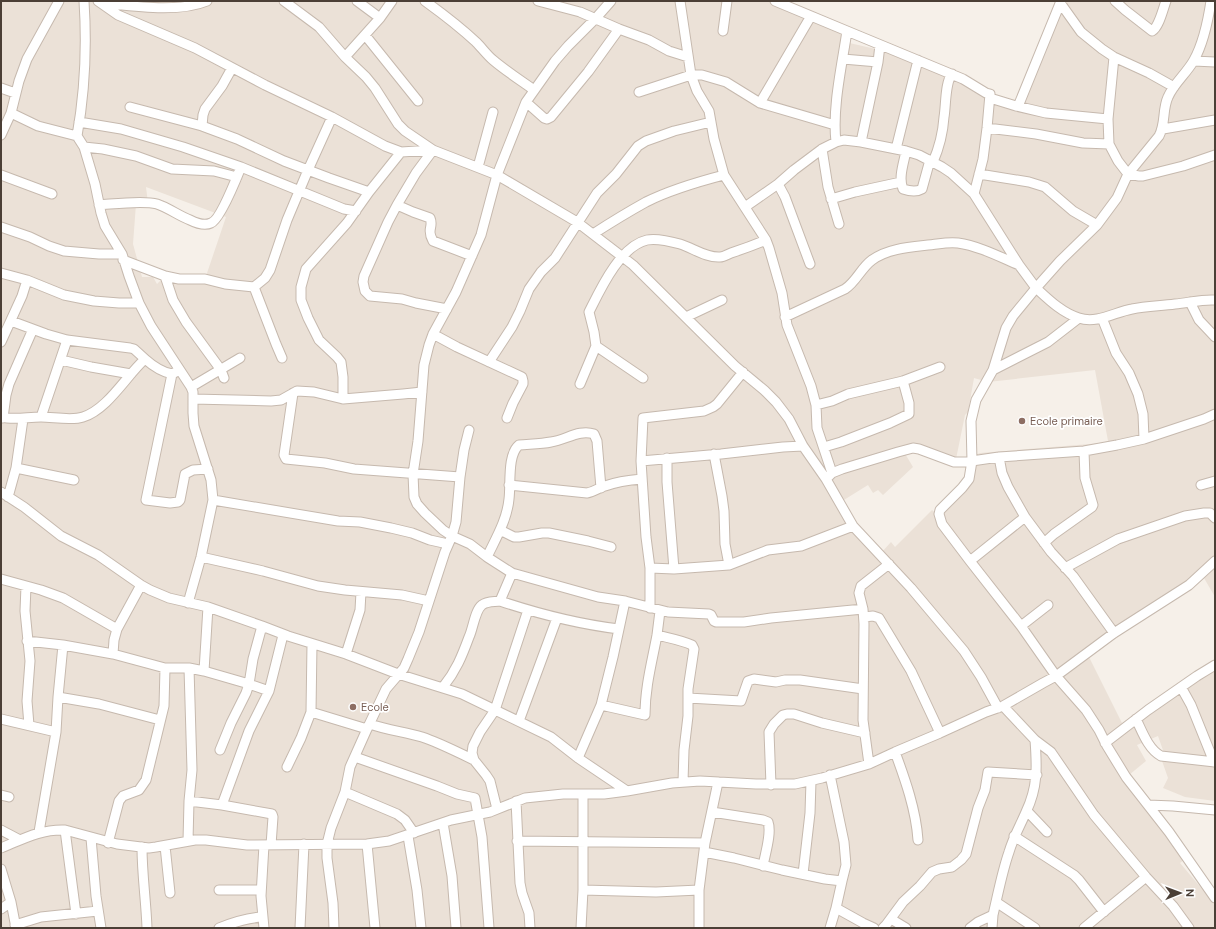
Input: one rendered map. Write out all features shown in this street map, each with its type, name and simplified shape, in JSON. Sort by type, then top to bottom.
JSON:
[{"type":"street","points":[[1,135],[11,113],[15,93],[27,59],[59,1]]},
{"type":"street","points":[[84,1],[85,71],[83,99],[77,136],[84,147],[105,226],[122,257],[139,303],[151,326],[192,387],[194,426],[211,480],[213,500],[201,557],[188,603]]},
{"type":"street","points":[[100,2],[142,7],[188,6],[207,1]]},
{"type":"street","points":[[284,1],[319,27],[375,88],[404,131],[433,150],[497,175],[577,222],[633,265],[776,402],[789,419],[803,446],[829,476],[853,526],[911,588],[964,651],[1001,707],[1035,740],[1051,752],[1094,815],[1189,928]]},
{"type":"street","points":[[357,1],[380,18]]},
{"type":"street","points":[[345,57],[380,18],[392,1]]},
{"type":"street","points":[[425,1],[448,17],[478,43],[492,59],[534,90]]},
{"type":"street","points":[[538,1],[580,12],[619,29],[650,40],[669,52],[688,57]]},
{"type":"street","points":[[450,540],[417,504],[414,497],[414,474],[424,365],[429,345],[481,235],[497,175],[526,102],[555,61],[611,1]]},
{"type":"street","points":[[680,1],[688,57],[697,91],[708,108],[714,139],[724,176],[766,240],[782,293],[785,317],[789,332],[811,386],[816,405],[816,425],[824,448],[829,476]]},
{"type":"street","points":[[723,31],[726,1]]},
{"type":"street","points":[[775,1],[952,74],[990,94],[988,128],[983,159],[974,194]]},
{"type":"street","points":[[1115,1],[1152,31],[1158,24],[1166,1]]},
{"type":"street","points":[[1211,1],[1199,50],[1194,61],[1174,87],[1167,100],[1163,129],[1159,136],[1128,174],[1117,198],[1105,216],[1060,261],[1036,288],[1013,316],[1006,328],[993,370],[976,400],[972,413],[972,461],[969,479],[940,510],[939,513],[942,524],[1021,626],[1056,676],[1086,710],[1126,777],[1169,832],[1215,898]]},
{"type":"street","points":[[100,2],[122,17],[186,44],[265,86],[332,117],[385,146],[400,152],[433,150]]},
{"type":"street","points":[[1061,2],[1081,32],[1114,57],[1149,73],[1174,87]]},
{"type":"street","points":[[1016,106],[1019,104],[1061,2]]},
{"type":"street","points":[[760,103],[810,16]]},
{"type":"street","points":[[526,102],[544,118],[547,119],[551,117],[588,72],[619,29]]},
{"type":"street","points":[[836,142],[835,125],[847,31]]},
{"type":"street","points":[[365,35],[418,101]]},
{"type":"street","points":[[861,142],[878,62],[880,45]]},
{"type":"street","points":[[1114,57],[1108,119],[1109,144],[1118,161],[1128,174],[1139,176],[1150,174],[1183,166],[1215,155]]},
{"type":"street","points":[[843,59],[878,62]]},
{"type":"street","points":[[896,149],[918,60]]},
{"type":"street","points":[[1194,61],[1215,62]]},
{"type":"street","points":[[202,126],[205,109],[222,86],[232,68]]},
{"type":"street","points":[[906,151],[901,182],[903,189],[921,190],[931,161],[937,150],[942,128],[949,78],[952,74]]},
{"type":"street","points":[[639,92],[692,75],[708,76],[726,82],[760,103],[835,125]]},
{"type":"street","points":[[1,88],[15,93]]},
{"type":"street","points":[[990,98],[1046,113],[1108,119]]},
{"type":"street","points":[[130,107],[202,126],[237,139],[284,161],[369,192]]},
{"type":"street","points":[[478,167],[493,112]]},
{"type":"street","points":[[11,113],[38,126],[77,136]]},
{"type":"street","points":[[1,227],[64,251],[122,257],[165,276],[179,279],[205,279],[225,284],[254,287],[265,278],[270,270],[287,220],[332,117]]},
{"type":"street","points":[[1163,129],[1215,120]]},
{"type":"street","points":[[79,122],[121,128],[183,147],[241,167],[344,209],[356,211]]},
{"type":"street","points":[[489,362],[512,327],[529,289],[541,272],[555,258],[597,193],[616,174],[631,154],[642,143],[674,131],[711,122]]},
{"type":"street","points":[[988,128],[1083,143],[1109,144]]},
{"type":"street","points":[[745,207],[778,184],[822,149],[836,142],[851,140],[906,151],[931,161],[951,173],[974,194],[1019,265],[1036,288],[1050,300],[1079,318],[1102,318],[1132,308],[1215,300]]},
{"type":"street","points":[[84,147],[103,149],[136,156],[172,169],[214,171],[238,177]]},
{"type":"street","points":[[822,149],[831,199],[839,224]]},
{"type":"street","points":[[433,150],[416,173],[397,205],[364,276],[363,282],[365,291],[370,296],[402,299],[447,309]]},
{"type":"street","points":[[343,399],[341,362],[338,356],[319,340],[306,312],[302,300],[301,287],[306,269],[347,223],[400,152]]},
{"type":"street","points":[[99,205],[158,204],[192,221],[206,224],[212,223],[217,218],[238,177],[241,167]]},
{"type":"street","points":[[979,174],[1029,182],[1045,187],[1073,211],[1097,225]]},
{"type":"street","points":[[1,175],[52,194]]},
{"type":"street","points":[[593,234],[639,206],[663,194],[692,184],[724,176]]},
{"type":"street","points":[[831,199],[901,182]]},
{"type":"street","points":[[778,184],[785,197],[810,264]]},
{"type":"street","points":[[397,205],[430,218],[431,223],[429,232],[432,241],[472,256]]},
{"type":"street","points":[[580,384],[596,346],[589,312],[604,282],[622,257],[637,244],[646,240],[663,240],[679,244],[702,253],[720,257],[766,240]]},
{"type":"street","points":[[785,317],[845,289],[852,283],[870,261],[888,252],[903,248],[958,243],[983,250],[1019,265]]},
{"type":"street","points":[[1,273],[27,280],[64,295],[119,304],[139,303]]},
{"type":"street","points":[[165,276],[173,300],[186,322],[223,374]]},
{"type":"street","points":[[1,342],[27,280]]},
{"type":"street","points":[[254,287],[282,358]]},
{"type":"street","points":[[686,317],[722,300]]},
{"type":"street","points":[[1190,302],[1199,320],[1215,337]]},
{"type":"street","points":[[993,370],[1048,342],[1079,318]]},
{"type":"street","points":[[1102,318],[1116,353],[1129,373],[1138,394],[1143,414],[1144,439]]},
{"type":"street","points":[[11,321],[67,340],[134,349],[152,365],[165,373],[172,374],[180,369]]},
{"type":"street","points":[[34,329],[9,384],[2,418],[83,418],[101,407],[136,367],[146,359]]},
{"type":"street","points":[[434,334],[522,377],[523,384],[506,418]]},
{"type":"street","points":[[41,417],[67,340]]},
{"type":"street","points":[[596,346],[643,378]]},
{"type":"street","points":[[192,387],[223,374],[240,358]]},
{"type":"street","points":[[61,360],[131,374]]},
{"type":"street","points":[[816,405],[832,401],[848,394],[903,381],[940,367]]},
{"type":"street","points":[[650,608],[650,568],[646,537],[641,460],[643,417],[697,412],[713,408],[743,372]]},
{"type":"street","points":[[172,374],[146,500],[170,503],[178,502],[180,500],[184,474],[193,470],[208,469]]},
{"type":"street","points":[[824,448],[890,423],[909,414],[909,403],[903,381]]},
{"type":"street","points":[[192,399],[271,401],[281,400],[300,391],[314,392],[343,399],[422,392]]},
{"type":"street","points":[[293,393],[284,456],[286,458],[325,463],[354,469],[460,477]]},
{"type":"street","points":[[829,476],[842,469],[913,448],[954,462],[1084,451],[1117,446],[1144,439],[1215,414]]},
{"type":"street","points":[[23,418],[16,468],[4,494],[24,507],[61,536],[98,555],[141,585],[169,598],[208,607],[312,644],[346,654],[398,674],[444,687],[462,694],[551,737],[578,758],[627,790]]},
{"type":"street","points":[[334,928],[327,844],[331,828],[345,792],[350,767],[386,689],[404,668],[419,632],[456,522],[460,477],[469,430]]},
{"type":"street","points":[[487,557],[505,519],[509,498],[509,485],[513,455],[515,448],[519,445],[551,442],[580,433],[588,432],[594,434],[597,440],[601,488]]},
{"type":"street","points":[[641,460],[803,446]]},
{"type":"street","points":[[1044,543],[1065,525],[1093,505],[1085,478],[1084,451]]},
{"type":"street","points":[[714,454],[722,496],[725,544],[729,565]]},
{"type":"street","points":[[999,457],[1002,473],[1008,487],[1025,517],[1050,552],[1072,576],[1114,633]]},
{"type":"street","points":[[667,458],[667,482],[674,569]]},
{"type":"street","points":[[16,468],[74,480]]},
{"type":"street","points":[[509,485],[587,493],[595,492],[601,488],[630,480],[642,479]]},
{"type":"street","points":[[1201,485],[1215,481]]},
{"type":"street","points":[[213,500],[338,521],[360,522],[412,533],[430,540],[450,540],[470,544],[512,573],[598,597],[625,601],[660,611],[709,614],[712,616],[714,622],[719,623],[744,622],[771,618],[863,613],[873,616],[879,618],[911,671],[940,733]]},
{"type":"street","points":[[1065,568],[1118,539],[1185,516],[1204,513],[1210,514],[1215,518]]},
{"type":"street","points":[[970,561],[1025,517]]},
{"type":"street","points":[[650,568],[674,569],[729,565],[768,550],[801,546],[853,526]]},
{"type":"street","points":[[500,530],[514,537],[549,533],[612,547]]},
{"type":"street","points":[[201,557],[263,571],[318,586],[361,592],[402,595],[429,601]]},
{"type":"street","points":[[1,848],[39,832],[56,830],[65,830],[108,843],[142,847],[156,847],[188,841],[206,840],[247,845],[367,844],[389,841],[443,822],[497,809],[525,798],[563,794],[604,794],[683,782],[700,781],[771,785],[795,784],[811,781],[869,764],[986,712],[1001,707],[1056,676],[1114,633],[1189,585],[1215,561]]},
{"type":"street","points":[[869,764],[863,720],[863,613],[859,593],[860,588],[889,564]]},
{"type":"street","points":[[500,602],[512,573]]},
{"type":"street","points":[[1,579],[41,590],[63,598],[117,629]]},
{"type":"street","points":[[113,654],[114,640],[117,629],[141,585]]},
{"type":"street","points":[[26,586],[25,611],[30,661],[27,701],[29,725]]},
{"type":"street","points":[[346,654],[360,610],[361,592]]},
{"type":"street","points":[[578,758],[601,705],[625,601]]},
{"type":"street","points":[[444,687],[453,676],[462,656],[478,610],[482,605],[488,602],[500,602],[557,618],[619,629]]},
{"type":"street","points":[[1021,626],[1048,606]]},
{"type":"street","points":[[204,671],[208,607]]},
{"type":"street","points":[[474,760],[472,753],[473,746],[480,732],[495,710],[528,610]]},
{"type":"street","points":[[601,705],[645,715],[646,692],[660,611]]},
{"type":"street","points":[[520,721],[557,618]]},
{"type":"street","points":[[220,750],[246,693],[262,626]]},
{"type":"street","points":[[222,805],[249,732],[269,691],[283,634]]},
{"type":"street","points":[[657,635],[688,643],[693,646],[694,651],[689,678],[683,782]]},
{"type":"street","points":[[27,641],[63,645],[113,654],[165,668],[189,668],[204,671],[269,691]]},
{"type":"street","points":[[287,767],[301,738],[311,712],[312,644]]},
{"type":"street","points":[[39,832],[56,732],[63,645]]},
{"type":"street","points":[[1105,743],[1181,687],[1215,665]]},
{"type":"street","points":[[108,843],[119,801],[121,798],[139,790],[146,780],[164,706],[165,668]]},
{"type":"street","points":[[188,841],[189,801],[192,770],[189,668]]},
{"type":"street","points":[[688,698],[741,701],[748,681],[754,679],[776,682],[785,680],[800,680],[863,689]]},
{"type":"street","points":[[1136,719],[1150,746],[1161,756],[1214,762],[1191,705],[1181,687]]},
{"type":"street","points":[[58,697],[99,704],[160,720]]},
{"type":"street","points":[[311,712],[369,727],[386,729],[423,738],[436,742],[474,760],[486,774],[490,782],[497,809]]},
{"type":"street","points":[[771,785],[769,732],[776,721],[785,714],[796,715],[865,733]]},
{"type":"street","points":[[1,719],[56,732]]},
{"type":"street","points":[[992,928],[993,914],[1009,852],[1014,836],[1027,811],[1036,782],[1035,740]]},
{"type":"street","points":[[895,752],[910,798],[918,831],[918,840]]},
{"type":"street","points":[[355,757],[457,794],[473,797],[476,800],[482,837],[489,928]]},
{"type":"street","points":[[883,928],[903,902],[932,872],[939,869],[952,867],[966,854],[978,808],[985,790],[988,772],[1037,775]]},
{"type":"street","points":[[830,775],[844,842],[846,865],[830,928]]},
{"type":"street","points":[[803,874],[810,812],[811,781]]},
{"type":"street","points":[[699,928],[699,890],[704,848],[718,782]]},
{"type":"street","points":[[345,792],[397,814],[405,820],[411,834],[421,928]]},
{"type":"street","points":[[581,928],[583,890],[583,795]]},
{"type":"street","points":[[189,801],[272,814],[273,817],[267,845],[261,890],[264,928]]},
{"type":"street","points":[[516,801],[520,883],[528,909],[530,928]]},
{"type":"street","points":[[1148,805],[1215,810]]},
{"type":"street","points":[[1027,811],[1047,832]]},
{"type":"street","points":[[712,812],[768,822],[769,828],[763,866]]},
{"type":"street","points":[[443,822],[452,876],[456,928]]},
{"type":"street","points":[[1,830],[20,840]]},
{"type":"street","points":[[65,830],[76,914]]},
{"type":"street","points":[[1014,836],[1074,875],[1104,912]]},
{"type":"street","points":[[91,838],[100,928]]},
{"type":"street","points":[[517,841],[704,848],[724,856],[763,866],[842,881]]},
{"type":"street","points":[[300,928],[304,844]]},
{"type":"street","points":[[367,844],[375,928]]},
{"type":"street","points":[[165,846],[170,893]]},
{"type":"street","points":[[142,847],[143,888],[146,901],[147,928]]},
{"type":"street","points":[[1,869],[11,902],[16,926],[41,917],[98,911]]},
{"type":"street","points":[[1084,928],[1146,877]]},
{"type":"street","points":[[218,890],[261,890]]},
{"type":"street","points":[[583,890],[656,892],[699,890]]},
{"type":"street","points":[[1,909],[11,902]]},
{"type":"street","points":[[996,902],[1034,928]]},
{"type":"street","points":[[836,908],[863,924],[874,928]]},
{"type":"street","points":[[970,928],[993,914]]},
{"type":"street","points":[[219,928],[239,920],[262,917]]},
{"type":"street","points":[[891,919],[906,928]]},
{"type":"shaded area","points":[[1,1],[785,1],[842,25],[845,42],[915,58],[992,96],[1015,103],[1061,1],[1210,1],[1215,4],[1215,597],[1204,578],[1087,653],[1122,723],[1215,661],[1215,801],[1185,797],[1163,788],[1168,778],[1161,758],[1165,756],[1158,736],[1137,745],[1146,761],[1129,775],[1185,859],[1180,863],[1215,906],[1215,928],[1,928]],"holes":[[[146,187],[226,217],[205,279],[165,276],[157,284],[153,277],[142,277],[133,244],[136,204],[148,203]],[[1095,370],[1108,441],[1102,443],[980,453],[970,457],[967,478],[939,516],[932,510],[895,547],[891,542],[881,553],[839,503],[868,485],[873,493],[878,490],[883,495],[913,467],[901,447],[956,459],[965,415],[968,412],[974,378],[988,382]]]},
{"type":"place","name":"Ecole primaire","points":[[1022,421]]},
{"type":"place","name":"Ecole","points":[[353,707]]}]
